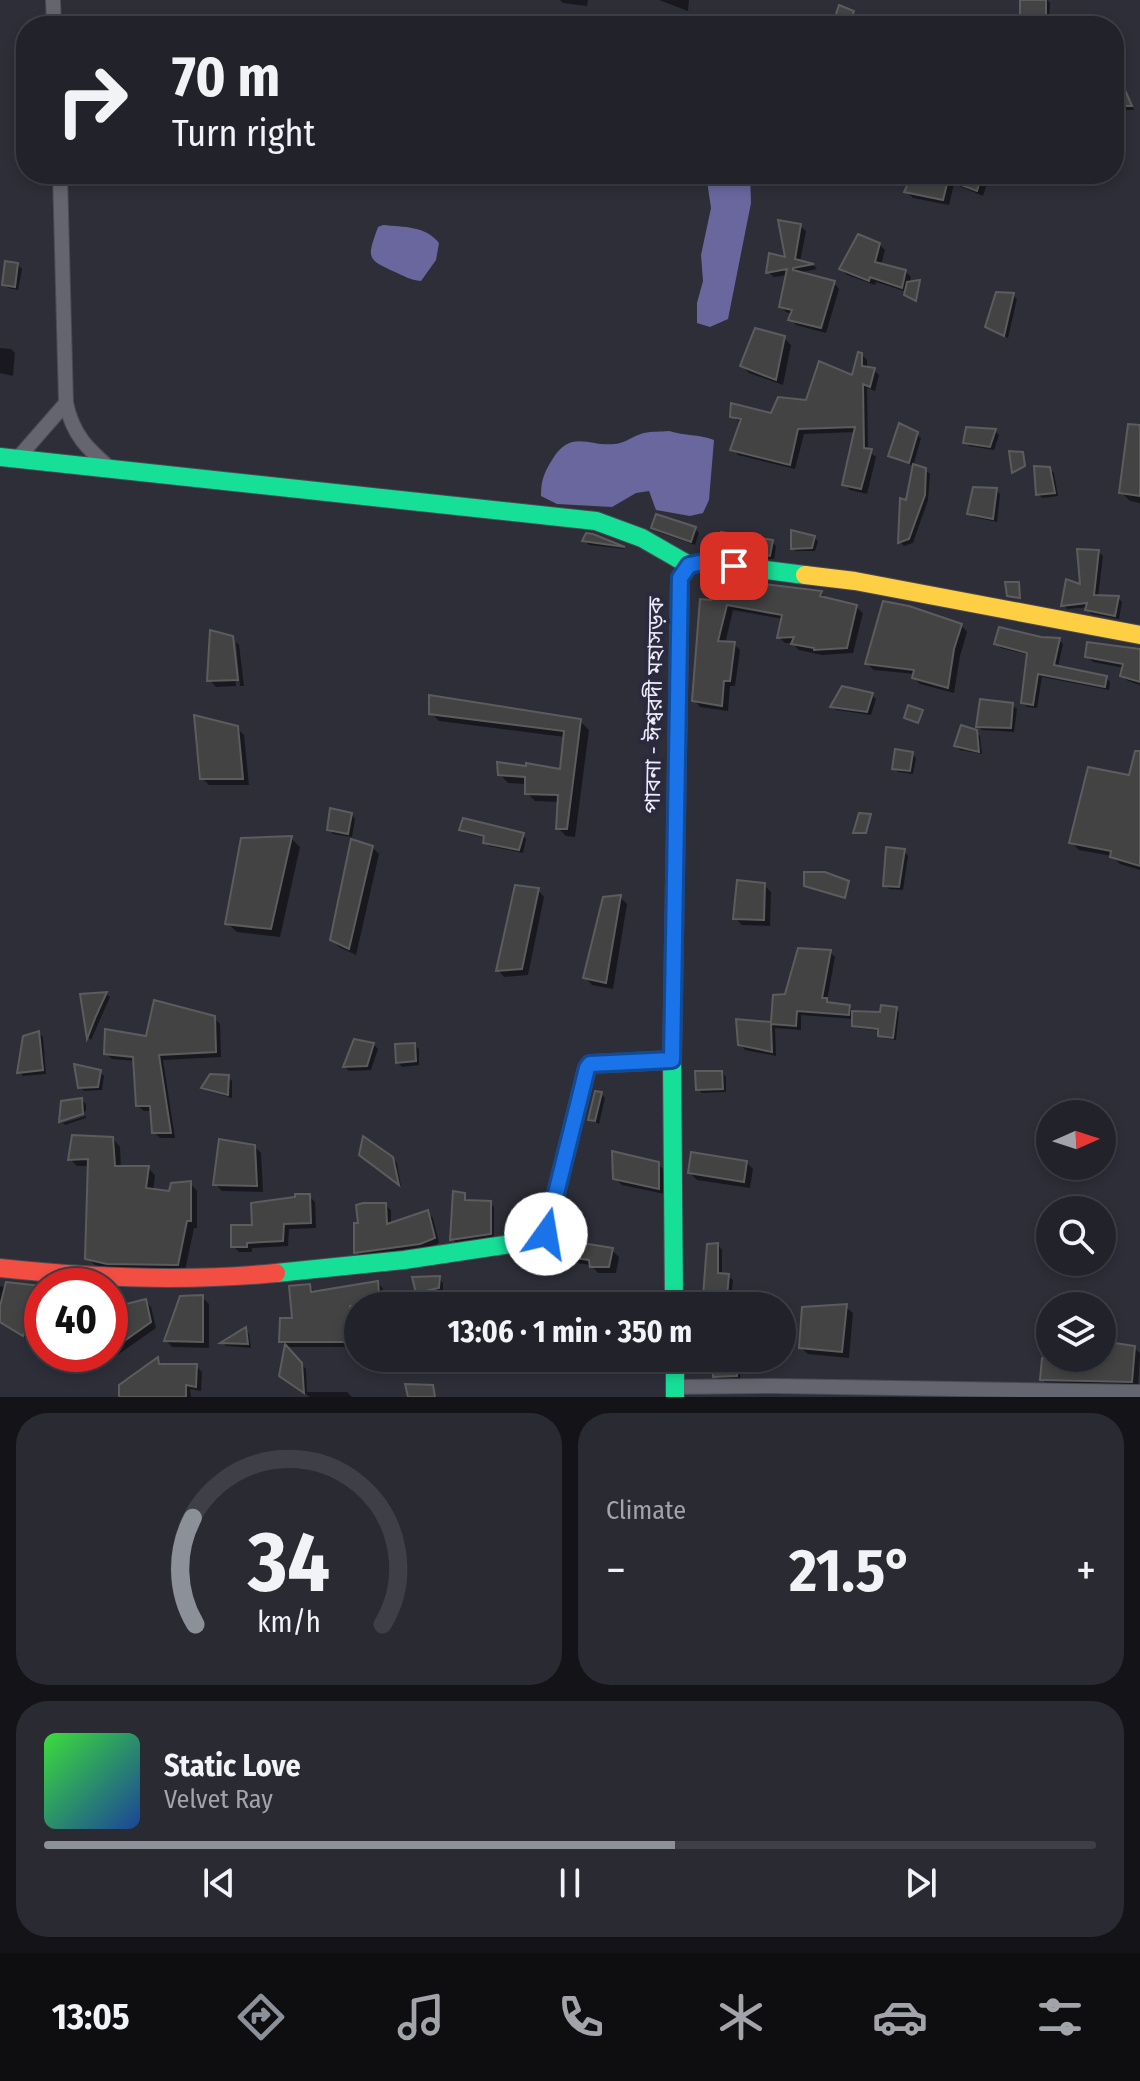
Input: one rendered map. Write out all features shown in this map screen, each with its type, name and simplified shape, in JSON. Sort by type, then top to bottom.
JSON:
[{"type":"street","points":[[60,184],[66,403],[70,423],[85,446],[113,471]]},
{"type":"street","points":[[9,458],[66,403]]},
{"type":"street","points":[[9,458],[596,521],[642,538],[689,565],[704,562],[855,581],[1140,635]]},
{"type":"street","name":"পাবনা - ঈশ্বরদী মহাসড়ক","points":[[674,1292],[672,1060],[680,578],[689,565]]},
{"type":"street","points":[[0,1268],[111,1279],[200,1279],[406,1261],[538,1240],[546,1234],[587,1068],[590,1064],[672,1060]]},
{"type":"street","points":[[675,1392],[1140,1392]]},
{"type":"shaded area","points":[[707,184],[750,184],[751,203],[728,319],[710,327],[697,323],[697,303],[703,281],[701,255],[711,208]]},
{"type":"shaded area","points":[[378,227],[421,230],[439,243],[436,260],[421,281],[385,268],[374,260],[372,245]]},
{"type":"shaded area","points":[[669,431],[714,440],[709,500],[703,513],[690,516],[656,510],[649,491],[636,493],[612,507],[557,504],[541,496],[547,469],[567,444],[583,441],[610,444],[644,433]]},
{"type":"building","points":[[1020,0],[1046,0],[1046,16],[1020,16]]},
{"type":"building","points":[[839,5],[854,11],[852,16],[835,16]]},
{"type":"building","points":[[1124,87],[1132,106],[1124,106]]},
{"type":"building","points":[[908,184],[947,184],[943,200],[904,192]]},
{"type":"building","points":[[959,184],[979,184],[977,191]]},
{"type":"building","points":[[778,220],[801,224],[795,259],[814,264],[793,270],[835,281],[821,328],[788,320],[792,310],[779,307],[787,269],[766,273],[769,253],[785,257]]},
{"type":"building","points":[[858,234],[880,243],[875,262],[906,270],[902,288],[870,277],[869,281],[839,269]]},
{"type":"building","points":[[5,261],[18,263],[15,287],[2,285]]},
{"type":"building","points":[[920,280],[916,301],[904,295],[907,282]]},
{"type":"building","points":[[996,292],[1014,293],[1004,336],[985,327]]},
{"type":"building","points":[[755,328],[785,336],[776,380],[740,366]]},
{"type":"building","points":[[858,352],[862,353],[862,366],[875,368],[870,387],[863,384],[864,448],[872,449],[861,489],[842,485],[855,427],[798,429],[790,465],[730,450],[741,419],[730,417],[731,403],[771,413],[778,397],[806,400],[819,361],[852,375]]},
{"type":"building","points":[[899,423],[918,432],[909,463],[888,456]]},
{"type":"building","points":[[1128,424],[1140,425],[1140,496],[1119,493]]},
{"type":"building","points":[[966,427],[996,429],[990,447],[963,443]]},
{"type":"building","points":[[1009,451],[1023,452],[1025,466],[1012,473]]},
{"type":"building","points":[[913,464],[926,468],[925,495],[909,539],[898,543],[900,498],[906,500]]},
{"type":"building","points":[[1034,466],[1050,467],[1055,493],[1036,495]]},
{"type":"building","points":[[973,487],[997,488],[993,519],[967,514]]},
{"type":"building","points":[[656,514],[696,527],[691,542],[651,528]]},
{"type":"building","points":[[791,530],[815,536],[812,548],[791,549]]},
{"type":"building","points":[[721,532],[773,540],[770,556],[722,550],[719,548]]},
{"type":"building","points":[[586,533],[593,534],[625,547],[582,541]]},
{"type":"building","points":[[1077,549],[1099,550],[1094,595],[1119,596],[1115,616],[1085,610],[1087,603],[1061,606],[1066,579],[1080,584]]},
{"type":"building","points":[[716,578],[822,591],[820,596],[857,605],[847,648],[814,650],[791,644],[794,637],[777,638],[782,615],[727,605],[718,641],[735,642],[730,681],[724,681],[722,706],[692,701],[700,599],[711,600]]},
{"type":"building","points":[[1005,582],[1019,582],[1020,598],[1007,596]]},
{"type":"building","points":[[883,601],[909,606],[962,624],[954,649],[948,688],[912,678],[914,670],[865,664]]},
{"type":"building","points":[[999,627],[1060,638],[1054,665],[1107,676],[1105,687],[1038,674],[1033,705],[1021,703],[1027,653],[994,644]]},
{"type":"building","points":[[210,630],[233,636],[238,680],[207,681]]},
{"type":"building","points":[[1087,642],[1140,649],[1140,682],[1120,676],[1123,664],[1085,657]]},
{"type":"building","points":[[842,686],[873,693],[867,712],[830,707]]},
{"type":"building","points":[[429,695],[581,719],[567,829],[556,829],[558,795],[525,794],[525,777],[498,775],[497,762],[560,769],[564,731],[429,714]]},
{"type":"building","points":[[980,699],[1013,703],[1011,728],[976,727]]},
{"type":"building","points":[[908,705],[923,710],[918,723],[904,718]]},
{"type":"building","points":[[194,715],[238,726],[243,779],[200,779]]},
{"type":"building","points":[[961,725],[977,730],[979,752],[954,746]]},
{"type":"building","points":[[895,749],[913,752],[910,771],[892,769]]},
{"type":"building","points":[[1135,751],[1140,751],[1140,866],[1110,857],[1111,851],[1069,843],[1088,767],[1129,775]]},
{"type":"building","points":[[330,808],[352,813],[348,834],[327,830]]},
{"type":"building","points":[[859,813],[871,814],[866,833],[853,833]]},
{"type":"building","points":[[463,818],[524,833],[519,850],[483,843],[484,836],[459,830]]},
{"type":"building","points":[[292,836],[271,929],[225,924],[241,838]]},
{"type":"building","points":[[351,839],[373,846],[349,949],[330,940]]},
{"type":"building","points":[[886,847],[905,849],[899,887],[883,886]]},
{"type":"building","points":[[804,872],[825,872],[849,881],[845,898],[804,886]]},
{"type":"building","points":[[737,880],[765,883],[764,920],[733,919]]},
{"type":"building","points":[[515,885],[539,888],[522,969],[496,971]]},
{"type":"building","points":[[621,895],[606,983],[583,978],[603,897]]},
{"type":"building","points":[[798,948],[831,950],[822,998],[827,998],[827,1002],[850,1005],[849,1015],[797,1011],[796,1026],[771,1024],[772,1052],[738,1045],[736,1019],[771,1022],[773,995],[785,994]]},
{"type":"building","points":[[107,992],[96,1016],[87,1039],[80,994]]},
{"type":"building","points":[[154,1000],[215,1016],[216,1052],[159,1055],[171,1133],[152,1133],[150,1106],[136,1106],[133,1057],[104,1054],[105,1029],[146,1036]]},
{"type":"building","points":[[881,1005],[897,1007],[893,1038],[878,1036],[878,1029],[852,1026],[852,1011],[880,1012]]},
{"type":"building","points":[[39,1031],[43,1070],[17,1073],[23,1036]]},
{"type":"building","points":[[354,1039],[374,1043],[367,1066],[343,1067]]},
{"type":"building","points":[[415,1043],[416,1061],[396,1063],[395,1044]]},
{"type":"building","points":[[74,1064],[101,1070],[98,1087],[78,1088]]},
{"type":"building","points":[[695,1071],[722,1071],[723,1089],[696,1090]]},
{"type":"building","points":[[210,1074],[229,1075],[228,1095],[201,1088]]},
{"type":"building","points":[[595,1091],[602,1092],[595,1121],[588,1120]]},
{"type":"building","points":[[82,1098],[83,1114],[59,1122],[61,1101]]},
{"type":"building","points":[[72,1135],[113,1137],[115,1166],[149,1166],[146,1188],[169,1191],[171,1183],[191,1181],[191,1221],[187,1221],[178,1265],[107,1264],[85,1259],[88,1159],[68,1160]]},
{"type":"building","points":[[363,1136],[393,1157],[399,1185],[359,1155]]},
{"type":"building","points":[[219,1139],[255,1145],[257,1186],[213,1185]]},
{"type":"building","points":[[612,1151],[659,1162],[659,1189],[613,1179]]},
{"type":"building","points":[[691,1152],[747,1161],[744,1182],[688,1173]]},
{"type":"building","points":[[453,1191],[465,1193],[465,1200],[491,1201],[491,1234],[450,1240]]},
{"type":"building","points":[[295,1194],[310,1194],[311,1223],[284,1224],[283,1241],[231,1247],[231,1225],[252,1225],[251,1203],[295,1197]]},
{"type":"building","points":[[386,1203],[387,1224],[428,1210],[435,1238],[420,1244],[354,1253],[354,1223],[358,1223],[356,1205]]},
{"type":"building","points":[[558,1239],[613,1248],[609,1267],[590,1267],[589,1260],[546,1254]]},
{"type":"building","points":[[718,1243],[718,1273],[729,1274],[727,1292],[703,1292],[707,1244]]},
{"type":"building","points":[[440,1276],[439,1288],[416,1292],[412,1277]]},
{"type":"building","points":[[378,1281],[379,1292],[344,1292],[344,1342],[279,1342],[280,1318],[292,1318],[289,1286],[310,1284],[311,1292]]},
{"type":"building","points":[[6,1282],[24,1284],[23,1336],[0,1322]]},
{"type":"building","points":[[203,1295],[203,1342],[164,1341],[180,1296]]},
{"type":"building","points":[[146,1299],[151,1322],[128,1338],[128,1304]]},
{"type":"building","points":[[847,1304],[842,1352],[799,1348],[802,1307]]},
{"type":"building","points":[[246,1327],[248,1344],[220,1343]]},
{"type":"building","points":[[1116,1343],[1135,1346],[1132,1382],[1040,1380],[1041,1372],[1116,1372]]},
{"type":"building","points":[[285,1344],[302,1363],[304,1393],[279,1376]]},
{"type":"building","points":[[158,1357],[159,1364],[197,1364],[196,1387],[186,1385],[186,1397],[119,1397],[119,1385]]},
{"type":"building","points":[[713,1372],[737,1372],[737,1376],[713,1377]]},
{"type":"building","points":[[405,1384],[433,1385],[435,1397],[408,1397]]},
{"type":"traffic: fast","points":[[0,457],[596,521],[642,538],[689,565]]},
{"type":"traffic: fast","points":[[674,1292],[672,1060],[680,578],[689,565],[704,562],[805,575]]},
{"type":"traffic: fast","points":[[276,1273],[404,1260],[538,1240],[546,1234],[587,1068],[590,1064],[672,1060]]},
{"type":"traffic: fast","points":[[675,1372],[675,1397]]},
{"type":"traffic: slow","points":[[805,575],[855,581],[1140,635]]},
{"type":"traffic: jam","points":[[0,1268],[138,1278],[276,1273]]},
{"type":"route","points":[[546,1234],[587,1068],[590,1064],[672,1060],[680,578],[689,565],[704,562],[734,566]]}]
